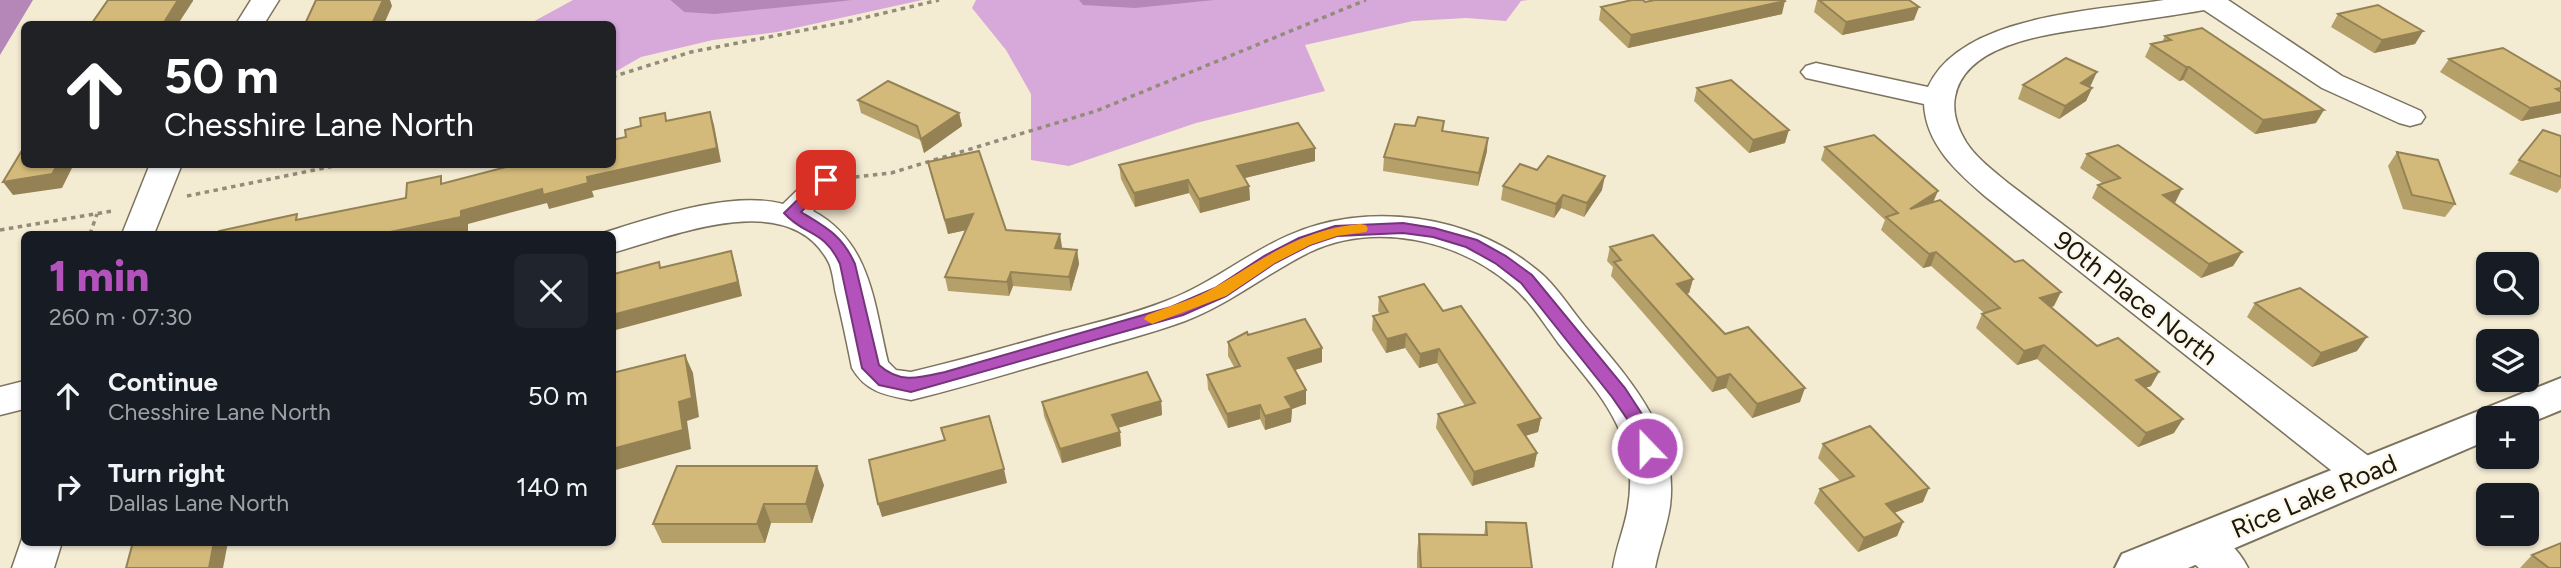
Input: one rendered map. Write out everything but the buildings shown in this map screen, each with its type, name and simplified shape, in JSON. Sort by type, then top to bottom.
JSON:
[{"type":"street","points":[[252,21],[265,0]]},
{"type":"street","points":[[1816,72],[1939,98],[1943,84],[1955,64],[1980,48],[2015,34],[2212,0],[2332,82],[2410,117]]},
{"type":"street","name":"90th Place North","points":[[1939,98],[1940,119],[1951,144],[1980,175],[2365,475]]},
{"type":"street","points":[[130,222],[164,168]]},
{"type":"street","points":[[792,213],[826,180]]},
{"type":"street","points":[[616,241],[705,216],[741,211],[792,213],[833,239],[841,251],[847,264],[871,368],[885,381],[911,386],[1177,311],[1220,292],[1269,259],[1304,241],[1335,231],[1403,228],[1434,233],[1472,244],[1500,259],[1526,279],[1618,392],[1642,428],[1652,468],[1649,507],[1634,568]]},
{"type":"street","points":[[2529,406],[2561,393]]},
{"type":"street","points":[[0,401],[21,396]]},
{"type":"street","name":"Rice Lake Road","points":[[2139,568],[2213,556],[2365,475],[2476,428]]},
{"type":"street","points":[[33,568],[40,546]]},
{"type":"path","points":[[616,76],[691,52],[846,22],[939,0]]},
{"type":"path","points":[[826,180],[891,173],[1096,111],[1276,34],[1367,0]]},
{"type":"path","points":[[183,197],[324,168]]},
{"type":"path","points":[[0,230],[98,214],[130,222]]},
{"type":"path","points":[[91,231],[98,214]]},
{"type":"shaded area","points":[[0,0],[33,0],[0,55]]},
{"type":"shaded area","points":[[573,0],[670,0],[684,12],[854,0],[922,0],[777,32],[713,40],[641,57],[616,71],[616,21],[534,21]]},
{"type":"shaded area","points":[[670,0],[854,0],[715,14],[684,12]]},
{"type":"shaded area","points":[[976,0],[1528,0],[1521,1],[1506,21],[1466,18],[1413,21],[1305,45],[1325,91],[1196,123],[1069,166],[1031,160],[1031,94],[1006,50],[972,8]]},
{"type":"shaded area","points":[[1079,0],[1214,0],[1135,8],[1083,5]]},
{"type":"slow traffic","points":[[1152,319],[1220,292],[1269,259],[1304,241],[1335,231],[1360,229]]},
{"type":"route","points":[[826,180],[792,213],[833,239],[841,251],[847,264],[871,368],[885,381],[911,386],[945,378],[1177,311],[1220,292],[1269,259],[1304,241],[1335,231],[1403,228],[1434,233],[1472,244],[1500,259],[1526,279],[1618,392],[1642,428],[1647,448]]}]
